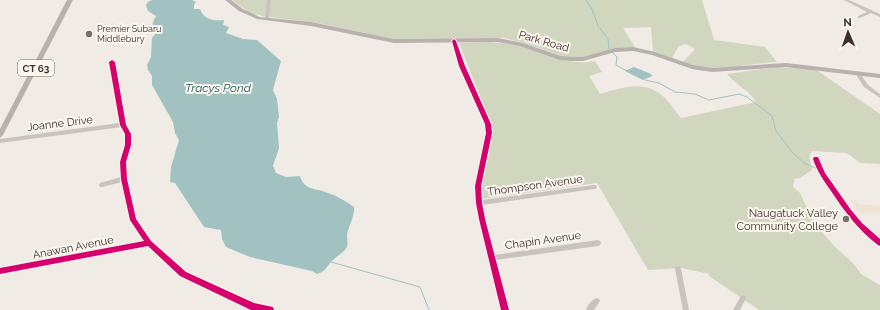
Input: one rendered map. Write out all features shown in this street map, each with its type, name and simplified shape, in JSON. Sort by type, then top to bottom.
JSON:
[{"type":"main road","name":"CT 63","points":[[0,135],[70,0]]},
{"type":"main road","name":"Park Road","points":[[228,0],[250,15],[266,19],[311,24],[394,41],[487,39],[508,41],[527,45],[560,58],[572,59],[583,59],[615,50],[633,49],[653,53],[692,67],[712,70],[786,65],[880,76]]},
{"type":"street","points":[[266,19],[269,0]]},
{"type":"street","points":[[846,0],[880,16]]},
{"type":"street","points":[[859,17],[870,12]]},
{"type":"street","points":[[454,40],[462,66],[488,124],[488,133],[478,186],[479,203],[491,258],[505,310]]},
{"type":"street","points":[[112,62],[123,125],[128,134],[128,145],[123,162],[124,179],[133,220],[149,243],[183,274],[250,309],[270,310]]},
{"type":"street","points":[[858,73],[866,86],[880,96]]},
{"type":"street","name":"Joanne Drive","points":[[0,141],[123,125]]},
{"type":"street","points":[[816,159],[820,171],[849,214],[880,243]]},
{"type":"street","points":[[102,185],[124,179]]},
{"type":"street","name":"Thompson Avenue","points":[[479,203],[594,187]]},
{"type":"street","name":"Anawan Avenue","points":[[0,271],[149,243]]},
{"type":"street","name":"Chapin Avenue","points":[[491,258],[598,243]]},
{"type":"street","points":[[678,268],[686,310]]},
{"type":"street","points":[[736,310],[743,298]]},
{"type":"street","points":[[589,310],[597,301]]},
{"type":"green space","points":[[232,0],[702,0],[714,40],[765,47],[777,62],[719,68],[696,66],[683,62],[695,49],[686,44],[679,46],[672,58],[653,51],[651,27],[623,28],[635,47],[618,48],[583,58],[565,57],[525,43],[503,38],[394,39],[318,23],[262,16],[249,12]]},
{"type":"green space","points":[[490,42],[520,46],[567,61],[595,61],[602,72],[589,76],[600,94],[634,86],[650,88],[665,98],[681,118],[756,102],[750,94],[727,74],[776,67],[815,69],[880,114],[880,164],[860,163],[846,153],[812,151],[809,156],[812,170],[800,178],[794,179],[793,187],[800,193],[814,223],[835,247],[853,263],[861,274],[880,285],[880,310],[759,310],[709,276],[709,274],[682,268],[648,270],[597,183],[482,199],[483,180],[491,144],[492,126],[459,43]]},
{"type":"shaded area","points":[[850,200],[855,200],[858,204],[880,206],[880,213],[859,213]]},
{"type":"water","name":"Tracys Pond","points":[[152,0],[192,0],[196,2],[194,9],[200,9],[206,18],[213,20],[224,20],[223,25],[229,27],[226,33],[243,39],[257,40],[281,61],[273,90],[277,99],[279,117],[277,123],[279,148],[273,166],[276,173],[286,177],[300,176],[302,181],[308,187],[324,191],[354,207],[353,217],[347,234],[347,247],[322,272],[317,274],[312,271],[250,257],[226,247],[222,239],[221,230],[204,227],[175,183],[170,182],[171,167],[179,140],[175,133],[173,122],[152,85],[152,76],[147,65],[151,57],[152,38],[155,34],[152,25],[156,16],[148,11],[146,5]]},
{"type":"water","points":[[634,67],[651,74],[652,76],[643,80],[625,71]]},
{"type":"waterway","points":[[586,0],[592,9],[598,26],[608,39],[609,48]]},
{"type":"waterway","points":[[613,53],[617,57],[616,65],[627,71]]},
{"type":"waterway","points":[[645,80],[659,83],[675,92],[695,94],[709,100],[739,94],[747,97],[772,116],[776,131],[793,153],[804,163],[815,168]]},
{"type":"waterway","points":[[331,262],[420,287],[429,310]]},
{"type":"cycle path","points":[[454,41],[462,66],[488,124],[489,133],[478,186],[479,203],[505,310]]},
{"type":"cycle path","points":[[112,62],[123,125],[128,134],[128,145],[123,162],[124,179],[133,220],[149,243],[183,274],[253,307],[270,310]]},
{"type":"cycle path","points":[[816,159],[823,175],[848,212],[880,243]]},
{"type":"cycle path","points":[[0,271],[149,243]]},
{"type":"place","name":"Premier Subaru Middlebury","points":[[89,34]]},
{"type":"place","name":"Naugatuck Valley Community College","points":[[846,219]]}]
